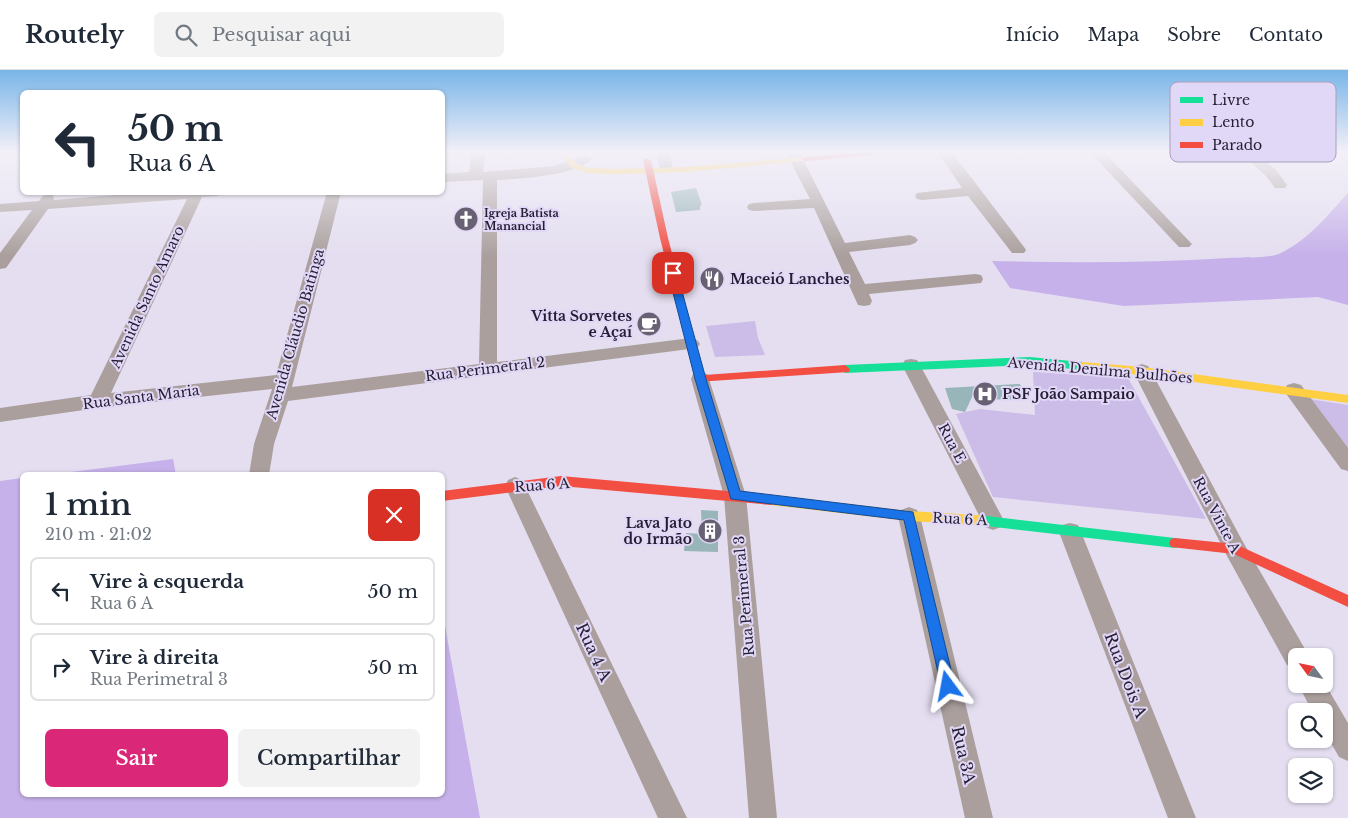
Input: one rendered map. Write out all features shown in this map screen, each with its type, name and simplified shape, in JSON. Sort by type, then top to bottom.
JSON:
[{"type":"street","points":[[483,186],[488,368]]},
{"type":"street","points":[[653,186],[700,379]]},
{"type":"street","points":[[811,186],[862,296],[975,278]]},
{"type":"street","points":[[968,186],[1018,250]]},
{"type":"street","points":[[1129,186],[1184,244]]},
{"type":"street","points":[[922,196],[972,191]]},
{"type":"street","points":[[0,264],[50,195]]},
{"type":"street","points":[[0,208],[171,195]]},
{"type":"street","name":"Avenida Santo Amaro","points":[[98,401],[196,195]]},
{"type":"street","name":"Avenida Cláudio Batinga","points":[[259,472],[264,444],[282,388],[333,195]]},
{"type":"street","points":[[754,207],[819,202]]},
{"type":"street","points":[[839,248],[910,240]]},
{"type":"street","name":"Rua Perimetral 2","points":[[282,388],[488,368],[691,344]]},
{"type":"street","name":"Avenida Denilma Bulhões","points":[[700,379],[911,365],[1030,362],[1142,372],[1294,390],[1348,399]]},
{"type":"street","name":"Rua E","points":[[911,365],[993,521]]},
{"type":"street","name":"Rua Vinte A","points":[[1142,372],[1235,549],[1291,648]]},
{"type":"street","name":"Rua Perimetral 3","points":[[700,379],[735,496],[763,818]]},
{"type":"street","name":"Rua Santa Maria","points":[[0,415],[98,401],[282,388]]},
{"type":"street","points":[[1294,390],[1348,463]]},
{"type":"street","name":"Rua 6 A","points":[[445,496],[561,481],[735,496],[909,516],[993,521],[1070,532],[1235,549],[1348,601]]},
{"type":"street","name":"Rua 4 A","points":[[515,486],[673,818]]},
{"type":"street","name":"Rua 3A","points":[[909,516],[979,818]]},
{"type":"street","name":"Rua Dois A","points":[[1070,532],[1182,818]]},
{"type":"street","points":[[1316,693],[1348,748]]},
{"type":"shaded area","points":[[1348,193],[1348,305],[1318,297],[1124,306],[1010,288],[992,261],[1139,262],[1276,255],[1300,241]]},
{"type":"shaded area","points":[[755,321],[758,338],[765,355],[715,357],[706,326]]},
{"type":"shaded area","points":[[1033,372],[1128,378],[1206,519],[993,497],[956,414],[980,409],[1035,415]]},
{"type":"shaded area","points":[[1309,399],[1348,405],[1348,454]]},
{"type":"shaded area","points":[[173,459],[175,472],[71,472]]},
{"type":"shaded area","points":[[20,478],[20,797],[445,797],[445,626],[480,818],[0,818],[0,481]]},
{"type":"building","points":[[696,188],[702,205],[700,210],[676,212],[671,192]]},
{"type":"building","name":"PSF João Sampaio","points":[[1020,384],[1025,400],[974,399],[974,393],[965,412],[952,409],[945,388]]},
{"type":"building","name":"Lava Jato do Irmão","points":[[701,510],[718,511],[718,552],[684,551],[686,533],[702,534]]},
{"type":"traffic: fast","points":[[845,369],[1030,361],[1082,366]]},
{"type":"traffic: fast","points":[[978,520],[1175,543]]},
{"type":"traffic: slow","points":[[1082,366],[1142,371],[1348,399]]},
{"type":"traffic: slow","points":[[771,500],[909,516],[978,520]]},
{"type":"traffic: jam","points":[[653,186],[700,379],[845,369]]},
{"type":"traffic: jam","points":[[445,496],[561,481],[771,500]]},
{"type":"traffic: jam","points":[[1175,543],[1235,549],[1348,601]]},
{"type":"place","name":"Igreja Batista Manancial","points":[[466,219]]},
{"type":"place","name":"Maceió Lanches","points":[[712,279]]},
{"type":"place","name":"Vitta Sorvetes e Açaí","points":[[649,324]]},
{"type":"place","name":"PSF João Sampaio","points":[[985,394]]},
{"type":"place","name":"Lava Jato do Irmão","points":[[710,531]]},
{"type":"route","points":[[673,273],[700,379],[735,496],[909,516],[948,686]]}]
